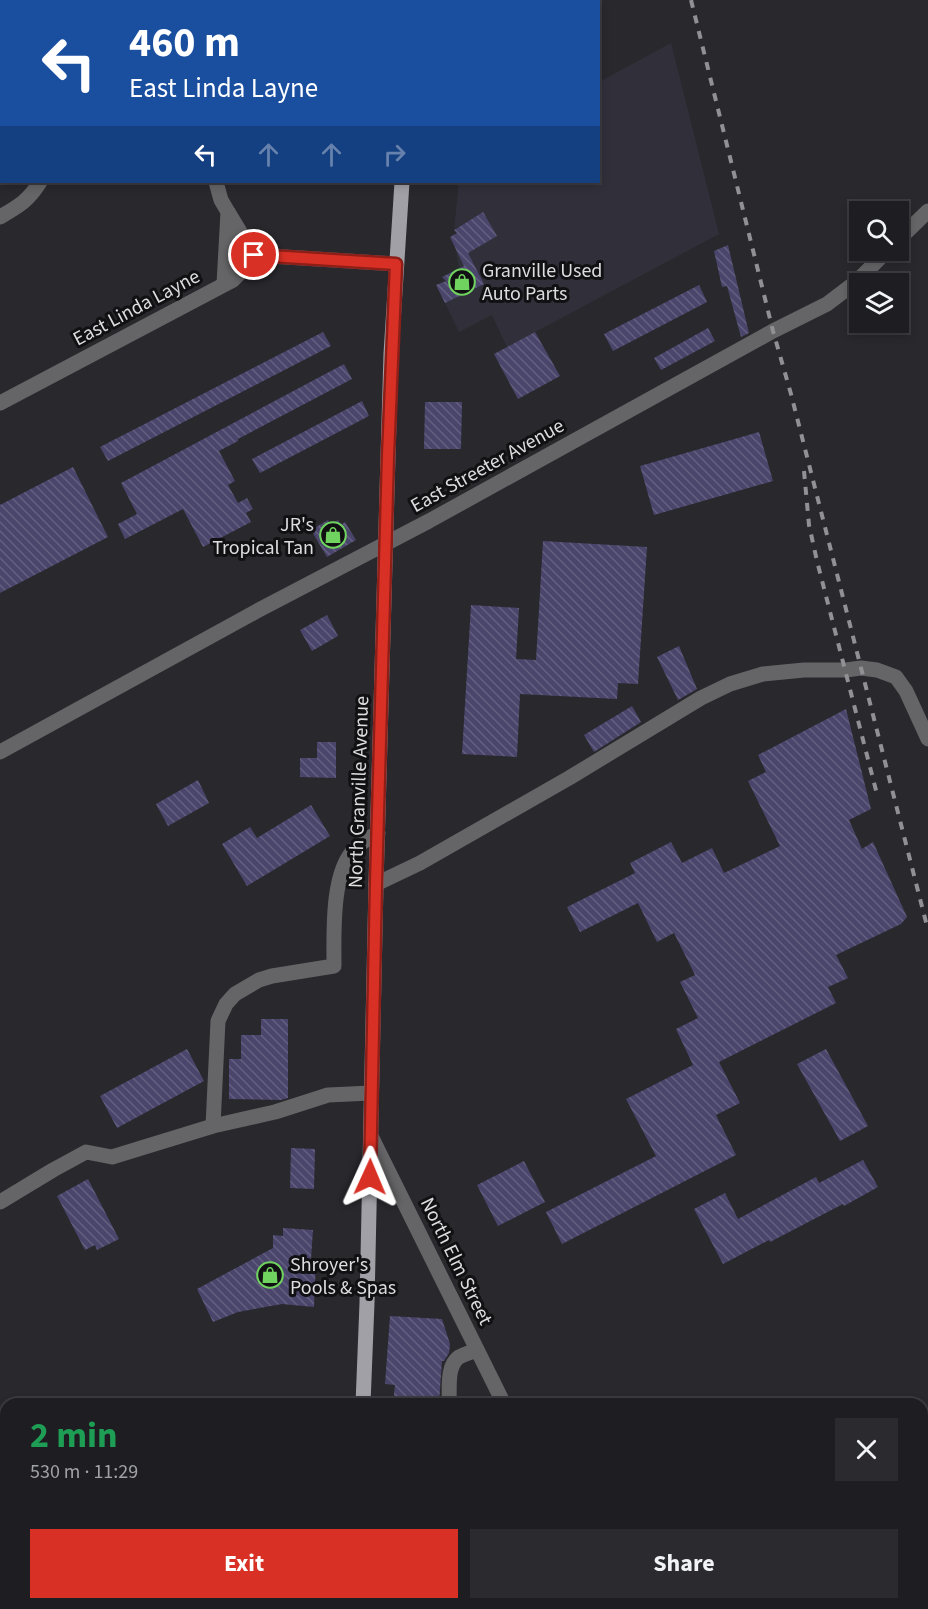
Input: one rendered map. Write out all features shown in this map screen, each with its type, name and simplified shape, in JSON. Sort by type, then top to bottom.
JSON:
[{"type":"main road","name":"North Granville Avenue","points":[[363,1398],[392,354],[402,183]]},
{"type":"street","points":[[0,217],[21,205],[39,183]]},
{"type":"street","points":[[216,183],[221,200],[254,255],[396,264]]},
{"type":"street","points":[[909,229],[928,211]]},
{"type":"street","points":[[224,284],[228,212]]},
{"type":"street","name":"East Linda Layne","points":[[0,403],[224,284],[240,274],[254,255]]},
{"type":"street","name":"East Streeter Avenue","points":[[0,752],[257,611],[386,544],[773,331],[827,304],[856,282],[877,261]]},
{"type":"street","points":[[376,884],[420,863],[539,795],[701,698],[730,684],[763,674],[861,668],[877,670],[896,677],[906,691],[928,739]]},
{"type":"street","points":[[213,1126],[218,1021],[226,1004],[235,994],[259,980],[333,966],[339,877],[353,850],[378,833]]},
{"type":"street","points":[[0,1202],[86,1152],[112,1157],[213,1126],[275,1112],[328,1095],[371,1093]]},
{"type":"street","name":"North Elm Street","points":[[371,1136],[501,1398]]},
{"type":"street","points":[[449,1398],[451,1369],[454,1362],[477,1350]]},
{"type":"shaded area","points":[[671,43],[719,234],[507,347],[492,315],[459,332],[445,303],[483,284],[473,262],[459,269],[456,250],[465,246],[483,212],[454,229],[459,183],[600,183],[600,81]]},
{"type":"building","points":[[483,212],[497,236],[468,253],[484,284],[445,303],[436,285],[446,281],[442,277],[464,266],[450,237],[457,233],[454,230]]},
{"type":"building","points":[[728,245],[749,333],[741,337],[727,286],[722,287],[714,251]]},
{"type":"building","points":[[699,285],[707,302],[613,351],[604,334]]},
{"type":"building","points":[[708,328],[715,341],[661,370],[654,358]]},
{"type":"building","points":[[323,332],[331,346],[108,461],[100,447]]},
{"type":"building","points":[[535,332],[560,376],[518,399],[494,354]]},
{"type":"building","points":[[344,364],[352,379],[219,451],[235,481],[228,485],[238,503],[247,498],[253,509],[246,513],[251,522],[203,547],[183,509],[125,539],[118,524],[137,514],[121,483]]},
{"type":"building","points":[[362,401],[369,416],[260,473],[252,459]]},
{"type":"building","points":[[425,402],[462,402],[461,449],[424,449]]},
{"type":"building","points":[[759,432],[773,481],[654,515],[640,466]]},
{"type":"building","points":[[73,467],[108,537],[0,593],[0,505]]},
{"type":"building","name":"JR's Tropical Tan","points":[[328,520],[330,525],[338,520],[341,525],[345,522],[356,540],[327,557],[311,530]]},
{"type":"building","points":[[543,541],[647,547],[638,684],[618,683],[617,699],[520,694],[517,757],[462,754],[471,605],[519,608],[516,659],[536,660]]},
{"type":"building","points":[[327,615],[338,636],[312,651],[300,630]]},
{"type":"building","points":[[679,646],[697,689],[678,700],[657,657]]},
{"type":"building","points":[[632,706],[641,722],[594,752],[584,735]]},
{"type":"building","points":[[846,709],[871,809],[849,820],[862,849],[873,842],[907,917],[901,924],[836,955],[848,978],[828,987],[836,1003],[719,1062],[740,1103],[716,1115],[736,1155],[562,1244],[546,1212],[656,1156],[626,1099],[693,1065],[676,1029],[698,1018],[680,982],[695,975],[674,933],[657,942],[638,903],[580,932],[567,907],[635,873],[630,863],[671,842],[682,863],[712,848],[724,873],[780,846],[748,781],[766,772],[758,755]]},
{"type":"building","points":[[317,742],[336,742],[336,778],[300,777],[300,758],[317,758]]},
{"type":"building","points":[[198,780],[209,803],[168,826],[156,804]]},
{"type":"building","points":[[311,805],[330,836],[247,886],[222,844],[250,827],[257,838]]},
{"type":"building","points":[[261,1019],[288,1019],[288,1098],[281,1100],[229,1099],[229,1059],[241,1059],[241,1035],[261,1035]]},
{"type":"building","points":[[187,1049],[204,1081],[117,1128],[100,1096]]},
{"type":"building","points":[[826,1049],[868,1126],[840,1141],[797,1064]]},
{"type":"building","points":[[291,1148],[315,1149],[314,1189],[290,1188]]},
{"type":"building","points":[[863,1160],[878,1187],[844,1206],[843,1204],[723,1264],[694,1209],[725,1193],[738,1219],[816,1177],[819,1183]]},
{"type":"building","points":[[524,1161],[545,1202],[498,1226],[477,1185]]},
{"type":"building","points":[[88,1179],[119,1239],[97,1250],[95,1245],[85,1250],[57,1196]]},
{"type":"building","name":"Shroyer's Pools & Spas","points":[[283,1228],[313,1230],[311,1259],[316,1260],[314,1307],[282,1304],[238,1312],[213,1322],[197,1289],[273,1248],[273,1235],[283,1236]]},
{"type":"building","points":[[390,1316],[442,1319],[450,1344],[449,1353],[442,1361],[439,1398],[394,1398],[395,1385],[385,1384]]},
{"type":"railway","points":[[691,0],[773,331],[928,930]]},
{"type":"railway","points":[[804,471],[809,525],[817,561],[878,798]]},
{"type":"place","name":"Granville Used Auto Parts","points":[[462,282]]},
{"type":"place","name":"JR's Tropical Tan","points":[[333,535]]},
{"type":"place","name":"Shroyer's Pools & Spas","points":[[270,1275]]},
{"type":"route","points":[[254,255],[396,264],[388,456],[370,1177]]}]
